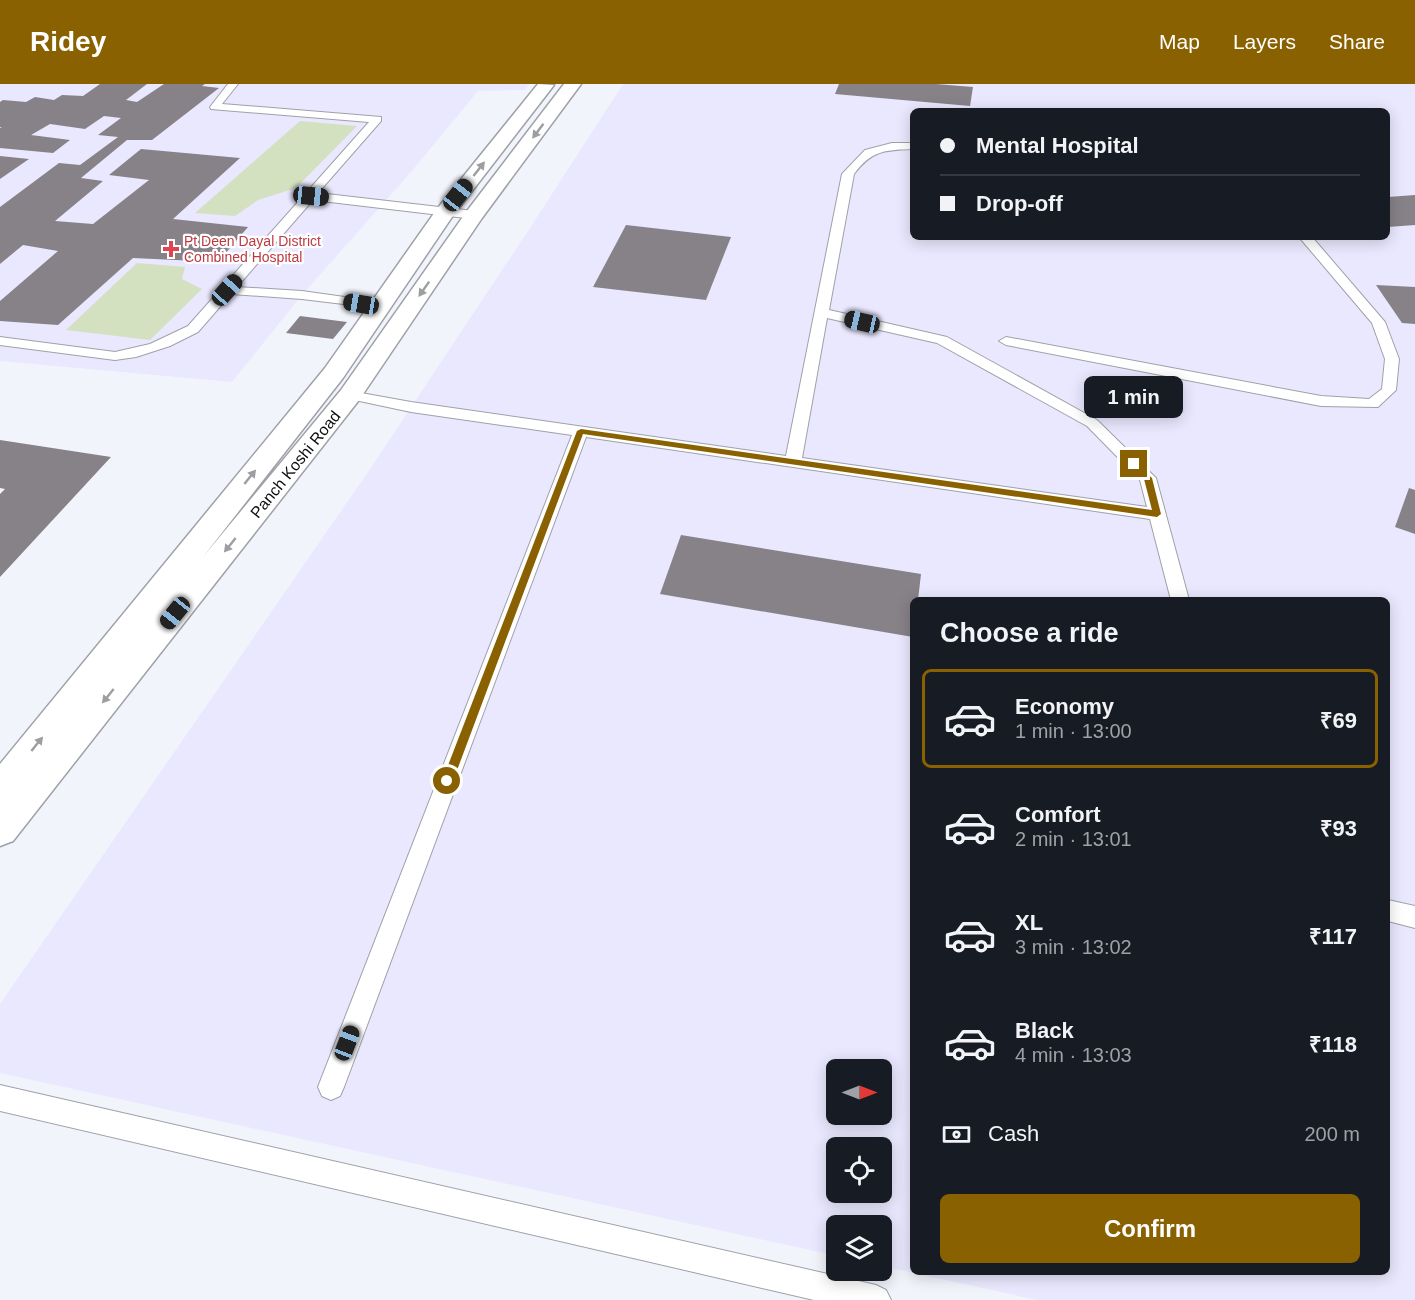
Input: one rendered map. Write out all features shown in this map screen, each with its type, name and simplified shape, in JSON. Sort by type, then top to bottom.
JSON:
[{"type":"street","points":[[0,790],[334,373],[444,213],[547,84]]},
{"type":"street","name":"Panch Koshi Road","points":[[0,830],[350,395],[474,215],[573,84]]},
{"type":"lane","points":[[0,342],[115,356],[164,345],[193,329],[377,119],[215,107],[233,84]]},
{"type":"lane","points":[[793,461],[848,174],[861,156],[878,148],[910,147]]},
{"type":"lane","points":[[311,196],[474,215]]},
{"type":"lane","points":[[1006,341],[1321,401],[1373,404],[1389,390],[1392,359],[1378,322],[1308,240]]},
{"type":"lane","points":[[227,290],[302,295],[380,306]]},
{"type":"lane","points":[[822,313],[942,340],[1092,423],[1148,478],[1179,597]]},
{"type":"lane","points":[[350,395],[411,407],[1157,514]]},
{"type":"lane","points":[[331,1087],[581,431]]},
{"type":"lane","points":[[1390,911],[1415,917]]},
{"type":"lane","points":[[0,1098],[876,1300]]},
{"type":"shaded area","name":"Pt Deen Dayal District Combined Hospital","points":[[0,84],[529,84],[525,90],[478,91],[412,171],[302,295],[232,382],[0,361]]},
{"type":"shaded area","points":[[623,84],[1415,84],[1415,1300],[1037,1300],[923,1275],[1390,1275],[1390,597],[910,597],[910,1272],[892,1268],[892,1215],[826,1215],[826,1254],[0,1073],[0,1004],[368,472]]},
{"type":"green space","points":[[300,121],[357,126],[296,188],[258,200],[235,216],[195,213]]},
{"type":"green space","points":[[137,263],[185,267],[182,279],[202,289],[150,340],[66,330]]},
{"type":"building","points":[[100,84],[147,84],[126,100],[137,102],[164,84],[205,84],[202,86],[219,88],[152,140],[127,140],[81,178],[103,181],[55,221],[93,224],[149,180],[109,175],[141,149],[240,158],[173,219],[248,227],[218,262],[133,258],[58,325],[0,321],[0,301],[58,251],[23,245],[0,264],[0,207],[59,163],[80,165],[118,137],[98,135],[121,118],[104,116],[85,129],[50,124],[31,135],[70,140],[53,153],[0,148],[0,128],[2,127],[0,127],[0,102],[3,100],[26,102],[35,97],[54,100],[62,95],[83,96]]},
{"type":"building","points":[[839,84],[936,84],[973,87],[970,106],[835,94]]},
{"type":"building","points":[[0,156],[29,159],[0,179]]},
{"type":"building","points":[[1415,195],[1415,225],[1390,227],[1390,197]]},
{"type":"building","points":[[626,225],[731,237],[706,300],[593,287]]},
{"type":"building","points":[[1376,285],[1415,287],[1415,324],[1402,323]]},
{"type":"building","points":[[300,316],[347,322],[333,339],[286,333]]},
{"type":"building","points":[[0,440],[111,457],[0,577],[0,494],[5,489],[0,488]]},
{"type":"building","points":[[1409,488],[1415,490],[1415,534],[1395,527]]},
{"type":"building","points":[[681,535],[921,574],[918,597],[910,597],[910,636],[660,594]]},
{"type":"place","name":"Pt Deen Dayal District Combined Hospital","points":[[171,249]]},
{"type":"route","points":[[447,781],[581,431],[1157,514],[1148,478],[1134,464]]}]
